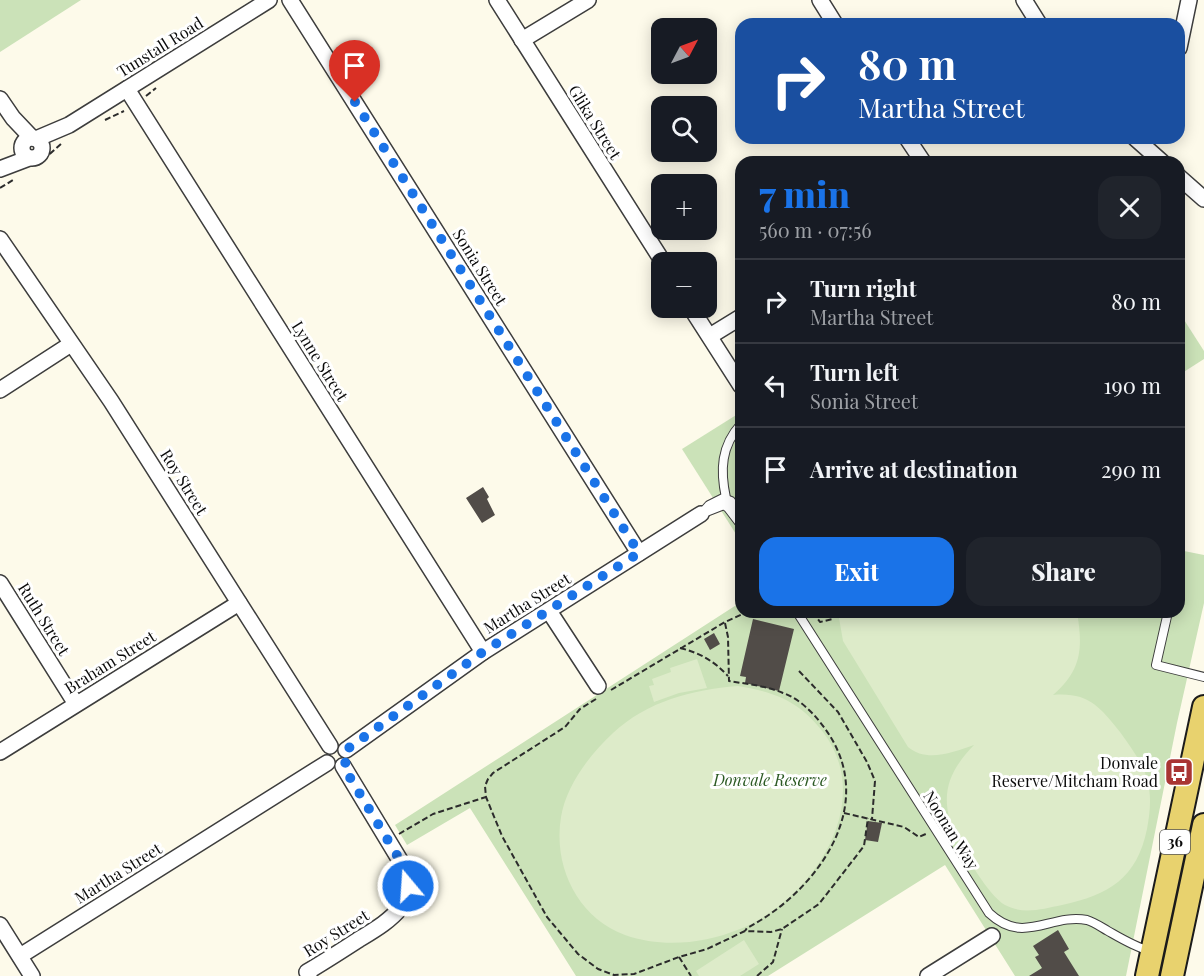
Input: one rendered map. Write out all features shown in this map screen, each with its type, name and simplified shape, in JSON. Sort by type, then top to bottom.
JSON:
[{"type":"main road","name":"36","points":[[1146,976],[1204,707]]},
{"type":"main road","name":"36","points":[[1172,976],[1204,825]]},
{"type":"street","name":"Tunstall Road","points":[[0,169],[31,146],[69,125],[269,0]]},
{"type":"street","name":"Sonia Street","points":[[290,0],[639,553]]},
{"type":"street","name":"Glika Street","points":[[497,0],[657,252]]},
{"type":"street","points":[[522,40],[588,0]]},
{"type":"street","points":[[820,0],[831,18]]},
{"type":"street","points":[[1024,0],[1035,18]]},
{"type":"street","points":[[1185,19],[1189,0]]},
{"type":"street","name":"Lynne Street","points":[[127,89],[483,652]]},
{"type":"street","points":[[0,99],[31,146]]},
{"type":"street","points":[[1185,182],[1204,199]]},
{"type":"street","name":"Roy Street","points":[[0,239],[111,401],[330,746]]},
{"type":"street","points":[[698,318],[735,376]]},
{"type":"street","points":[[710,336],[735,321]]},
{"type":"street","points":[[0,390],[71,344]]},
{"type":"street","name":"Martha Street","points":[[346,750],[483,652],[701,514]]},
{"type":"street","name":"Ruth Street","points":[[0,583],[76,704]]},
{"type":"street","name":"Braham Street","points":[[0,752],[239,603]]},
{"type":"street","points":[[549,611],[598,686]]},
{"type":"street","points":[[339,745],[346,750],[348,759],[343,766],[335,768],[327,763],[325,753],[330,746],[339,745]]},
{"type":"street","name":"Martha Street","points":[[20,956],[327,763]]},
{"type":"street","name":"Roy Street","points":[[306,975],[393,918],[402,907],[407,892],[407,873],[343,766]]},
{"type":"street","points":[[0,925],[32,976]]},
{"type":"street","points":[[928,976],[992,936]]},
{"type":"lane","points":[[735,432],[723,457],[722,474],[722,501],[735,517]]},
{"type":"lane","points":[[722,501],[731,501],[735,507]]},
{"type":"lane","name":"Martha Street","points":[[701,514],[722,501]]},
{"type":"lane","name":"Noonan Way","points":[[801,618],[985,908],[993,917],[1007,926]]},
{"type":"lane","points":[[1167,618],[1156,665],[1204,677]]},
{"type":"lane","points":[[992,936],[1007,926],[1024,928],[1076,919],[1090,921],[1136,947],[1152,952]]},
{"type":"path","points":[[680,648],[696,652],[712,660],[729,677],[729,681],[783,693],[812,713],[830,736],[840,758],[845,787],[844,813],[832,845],[810,879],[766,917],[745,931],[707,949],[634,974],[614,975],[598,969],[578,954],[548,917],[502,836],[486,797],[485,786],[493,773],[565,727],[580,709],[680,648],[735,617]]},
{"type":"path","points":[[817,618],[820,622],[833,619]]},
{"type":"path","points":[[724,622],[728,637],[729,677]]},
{"type":"path","points":[[799,671],[838,712],[867,762],[875,781],[872,819]]},
{"type":"path","points":[[388,840],[433,814],[486,797]]},
{"type":"path","points":[[844,813],[904,827],[919,837],[928,833]]},
{"type":"path","points":[[745,931],[771,932],[782,928],[819,904],[864,846],[868,818]]},
{"type":"path","points":[[757,976],[774,962],[782,928]]},
{"type":"path","points":[[679,957],[691,976]]},
{"type":"green space","points":[[0,0],[81,0],[0,52]]},
{"type":"green space","points":[[1185,321],[1204,351],[1204,359],[1185,371]]},
{"type":"green space","points":[[735,416],[735,533],[682,449]]},
{"type":"green space","name":"Donvale Reserve","points":[[1185,551],[1204,555],[1204,603],[1177,723],[1126,976],[1015,976],[945,865],[768,976],[576,976],[470,808],[407,845],[395,825],[735,606],[735,618],[1185,618]]},
{"type":"green space","points":[[839,618],[1078,618],[1080,637],[1078,658],[1070,677],[1053,695],[1075,696],[1092,703],[1113,723],[1128,743],[1145,773],[1150,798],[1148,823],[1142,846],[1128,872],[1107,889],[1079,901],[1026,910],[1005,905],[984,883],[964,852],[955,835],[947,809],[948,786],[952,776],[974,745],[940,755],[915,752],[908,747],[843,641]]},
{"type":"green space","points":[[697,659],[707,688],[679,693],[654,702],[649,686],[654,685],[652,679],[671,672],[670,668]]},
{"type":"green space","points":[[738,686],[764,691],[795,705],[823,732],[838,760],[843,789],[839,818],[829,846],[812,873],[791,896],[766,915],[740,929],[697,941],[668,943],[639,939],[608,927],[582,903],[572,888],[561,854],[559,835],[561,817],[574,782],[604,741],[626,722],[641,713],[687,694]]},
{"type":"green space","points":[[744,940],[759,964],[740,976],[699,976],[696,971]]},
{"type":"building","points":[[483,487],[495,515],[482,523],[466,498]]},
{"type":"building","points":[[753,619],[794,629],[779,691],[745,683],[746,677],[740,676]]},
{"type":"building","points":[[714,633],[720,644],[710,650],[704,639]]},
{"type":"building","points":[[868,821],[882,823],[878,842],[865,840]]},
{"type":"building","points":[[1058,930],[1069,949],[1064,952],[1079,976],[1029,976],[1042,968],[1035,957],[1039,955],[1033,946]]},
{"type":"place","name":"Donvale Reserve/Mitcham Road","points":[[1179,772]]},
{"type":"route","points":[[355,102],[639,553],[483,652],[346,750],[348,759],[343,766],[407,873],[408,886]]}]
